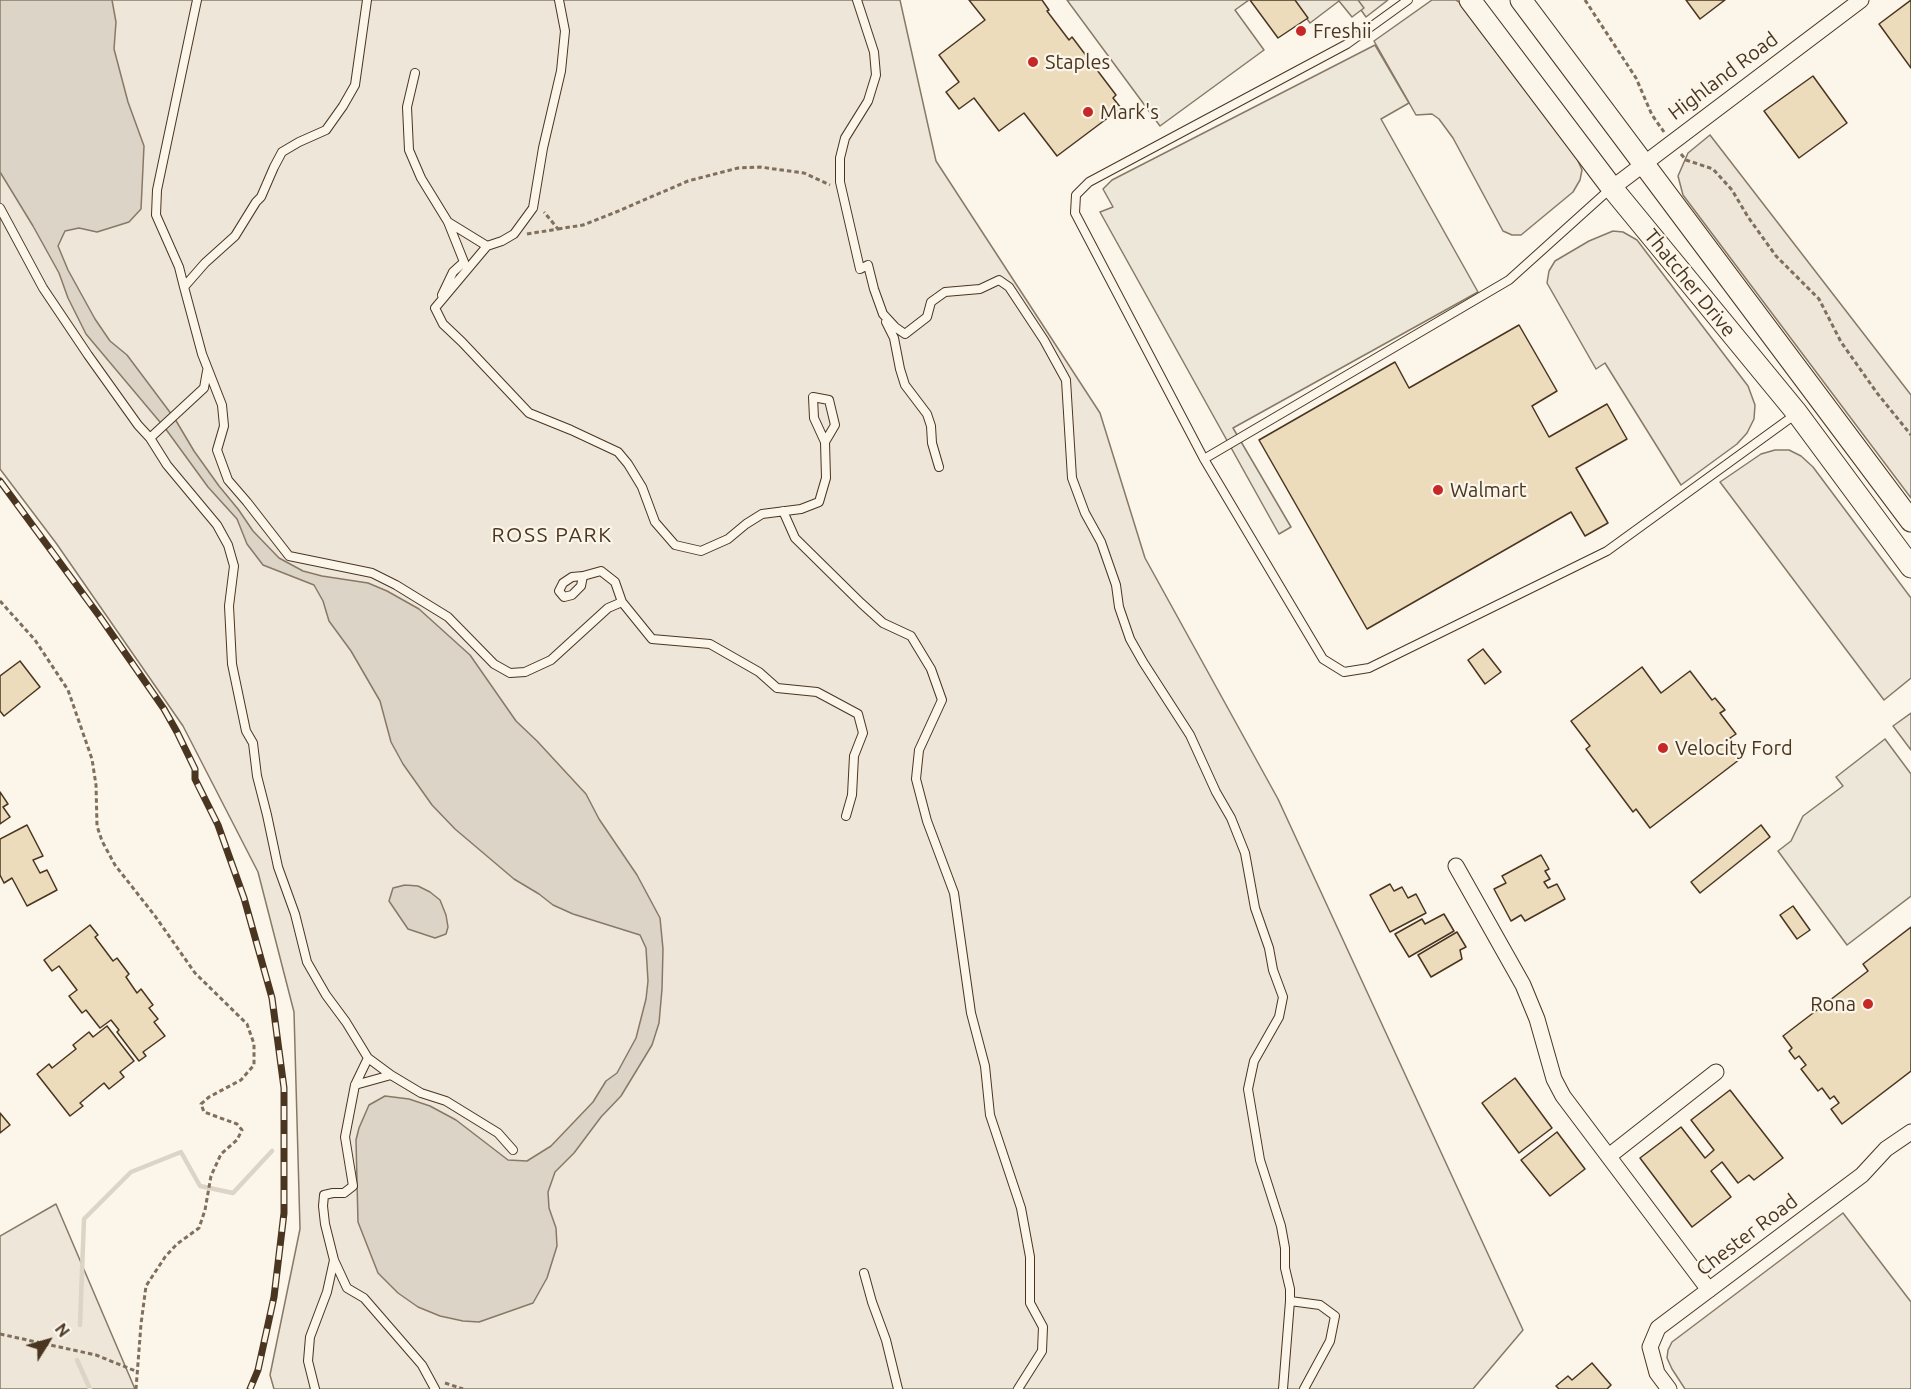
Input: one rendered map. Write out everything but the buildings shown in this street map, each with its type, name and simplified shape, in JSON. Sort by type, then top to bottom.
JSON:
[{"type":"main road","name":"Thatcher Drive","points":[[1470,0],[1612,188],[1797,413],[1911,567]]},
{"type":"main road","name":"Thatcher Drive","points":[[1521,0],[1911,521]]},
{"type":"street","name":"Highland Road","points":[[1612,188],[1861,0]]},
{"type":"street","points":[[1456,866],[1523,985],[1537,1019],[1554,1079],[1563,1096],[1709,1290]]},
{"type":"street","points":[[1609,1156],[1716,1072]]},
{"type":"street","name":"Chester Road","points":[[1670,1389],[1657,1372],[1650,1347],[1658,1328],[1862,1175],[1886,1149],[1911,1132]]},
{"type":"lane","points":[[197,0],[157,190],[156,215],[179,267],[207,371],[222,405],[224,426],[217,450],[228,480],[248,502],[289,556],[372,573],[396,585],[448,617],[494,664],[510,673],[525,672],[551,660],[608,608],[622,603]]},
{"type":"lane","points":[[184,287],[205,263],[235,236],[261,197],[282,152],[326,130],[343,106],[355,85],[367,0]]},
{"type":"lane","points":[[435,308],[487,246],[511,236],[533,207],[543,148],[561,71],[565,31],[559,0]]},
{"type":"lane","points":[[857,0],[874,52],[876,75],[868,101],[845,138],[840,158],[842,192],[860,269],[868,265],[874,289],[894,338],[905,385],[927,414],[939,467]]},
{"type":"lane","points":[[1408,0],[1347,44],[1089,182],[1076,195],[1075,213],[1204,459],[1323,659],[1344,672],[1369,668],[1607,551],[1797,413]]},
{"type":"lane","points":[[415,73],[406,107],[409,150],[421,178],[448,222],[464,262],[453,272],[435,308]]},
{"type":"lane","points":[[1204,459],[1509,279],[1612,188]]},
{"type":"lane","points":[[0,208],[43,288],[88,355],[138,425],[150,438],[167,465],[218,525],[228,545],[234,566],[229,606],[232,664],[246,731],[254,742],[256,776],[278,867],[295,914],[307,962],[368,1058],[422,1093],[446,1101],[498,1133],[513,1150]]},
{"type":"lane","points":[[448,222],[487,246]]},
{"type":"lane","points":[[883,314],[905,334],[927,317],[931,302],[945,292],[980,289],[999,280],[1009,287],[1034,323],[1066,380],[1072,478],[1085,513],[1101,542],[1116,585],[1119,607],[1130,639],[1190,735],[1216,792],[1231,818],[1245,853],[1255,908],[1282,997],[1279,1017],[1254,1061],[1248,1089],[1260,1160],[1281,1226],[1285,1248],[1285,1268],[1290,1288],[1290,1320],[1285,1341],[1282,1389]]},
{"type":"lane","points":[[435,308],[443,324],[529,413],[618,452],[642,487],[655,522],[675,545],[700,551],[728,539],[762,514],[801,509],[819,502],[826,478],[825,442],[814,418],[813,398],[829,400],[835,425],[825,442]]},
{"type":"lane","points":[[150,438],[204,388],[207,371]]},
{"type":"lane","points":[[783,511],[795,538],[861,603],[883,622],[911,636],[931,669],[942,700],[919,750],[916,779],[927,821],[954,893],[971,1013],[985,1066],[990,1115],[1021,1208],[1030,1257],[1030,1303],[1043,1327],[1042,1351],[1018,1389]]},
{"type":"lane","points":[[583,576],[601,571],[615,582],[622,603],[652,639],[710,644],[759,672],[777,688],[817,692],[858,714],[863,733],[854,756],[852,795],[846,816]]},
{"type":"lane","points":[[368,1058],[355,1085],[345,1137],[353,1186],[344,1193],[324,1195],[325,1224],[334,1260],[348,1288],[364,1298],[422,1365],[435,1389]]},
{"type":"lane","points":[[355,1085],[391,1075]]},
{"type":"lane","points":[[315,1389],[308,1361],[310,1337],[327,1292],[334,1260]]},
{"type":"lane","points":[[864,1273],[886,1340],[898,1389]]},
{"type":"lane","points":[[1290,1301],[1320,1305],[1335,1316],[1330,1341],[1304,1389]]},
{"type":"path","points":[[1585,0],[1636,78],[1652,115],[1671,142],[1686,160],[1713,169],[1732,190],[1776,256],[1819,298],[1841,342],[1877,393],[1911,435]]},
{"type":"path","points":[[511,236],[583,225],[688,181],[738,168],[760,167],[804,173],[842,192]]},
{"type":"path","points":[[535,198],[558,229]]},
{"type":"path","points":[[0,601],[35,640],[68,690],[92,759],[98,826],[102,841],[116,865],[195,973],[247,1024],[254,1044],[254,1065],[241,1080],[201,1104],[204,1113],[237,1124],[242,1130],[237,1140],[221,1154],[212,1176],[199,1228],[177,1244],[165,1257],[146,1286],[136,1389]]},
{"type":"path","points":[[0,1334],[96,1355],[138,1372]]},
{"type":"shaded area","points":[[0,0],[900,0],[936,161],[1100,413],[1145,558],[1278,799],[1523,1330],[1473,1389],[274,1389],[270,1375],[300,1229],[294,1012],[258,872],[183,726],[56,543],[0,469]]},
{"type":"shaded area","points":[[0,0],[112,0],[116,22],[114,49],[128,102],[144,146],[141,209],[129,222],[97,232],[79,228],[65,231],[58,246],[68,270],[110,341],[127,355],[175,419],[219,486],[253,531],[279,558],[303,571],[368,583],[387,591],[419,609],[470,655],[516,721],[586,794],[599,819],[637,875],[660,918],[663,949],[662,989],[659,1023],[652,1045],[621,1096],[601,1117],[574,1153],[555,1172],[548,1192],[549,1208],[556,1228],[557,1246],[547,1278],[533,1303],[479,1322],[463,1321],[440,1316],[418,1307],[398,1293],[378,1273],[358,1222],[356,1140],[359,1128],[369,1105],[385,1096],[409,1099],[430,1106],[456,1120],[508,1160],[527,1161],[551,1146],[593,1102],[606,1081],[617,1073],[636,1038],[648,981],[646,948],[640,935],[573,914],[553,905],[514,879],[455,829],[432,805],[403,764],[391,742],[380,701],[351,651],[329,621],[323,601],[314,585],[263,565],[247,544],[237,519],[208,487],[165,428],[86,334],[68,298],[59,273],[0,172]]},
{"type":"shaded area","points":[[1067,0],[1249,0],[1235,10],[1264,50],[1160,126]]},
{"type":"shaded area","points":[[1293,0],[1358,0],[1364,8],[1352,17],[1339,1],[1310,23]]},
{"type":"shaded area","points":[[1354,0],[1388,0],[1366,17]]},
{"type":"shaded area","points":[[1432,0],[1456,0],[1464,5],[1575,154],[1582,170],[1580,180],[1573,192],[1521,235],[1512,235],[1503,231],[1453,138],[1439,119],[1432,114],[1416,115],[1374,41]]},
{"type":"shaded area","points":[[1375,45],[1409,103],[1381,119],[1478,292],[1233,428],[1291,527],[1279,534],[1100,212],[1113,207],[1103,189],[1112,180]]},
{"type":"shaded area","points":[[1710,135],[1911,395],[1911,498],[1683,195],[1678,176],[1688,153]]},
{"type":"shaded area","points":[[1613,231],[1623,232],[1637,240],[1748,386],[1755,405],[1754,419],[1747,433],[1737,444],[1681,485],[1605,363],[1596,369],[1547,283],[1549,271],[1555,261],[1589,241]]},
{"type":"shaded area","points":[[1775,450],[1789,450],[1801,456],[1813,467],[1911,598],[1911,678],[1884,700],[1720,482],[1761,454]]},
{"type":"shaded area","points":[[1911,713],[1911,750],[1893,726]]},
{"type":"shaded area","points":[[1885,739],[1911,774],[1911,896],[1847,945],[1778,851],[1791,841],[1803,816],[1843,786],[1836,777]]},
{"type":"shaded area","points":[[405,885],[418,886],[440,900],[446,915],[448,927],[446,934],[435,938],[408,929],[389,901],[393,888]]},
{"type":"shaded area","points":[[56,1204],[135,1389],[0,1389],[0,1236]]},
{"type":"shaded area","points":[[1843,1213],[1911,1302],[1911,1389],[1685,1389],[1667,1358],[1672,1342]]},
{"type":"waterway","points":[[80,1325],[84,1219],[131,1172],[181,1152],[200,1186],[233,1193],[272,1151]]},
{"type":"waterway","points":[[77,1360],[90,1389]]},
{"type":"railway","points":[[0,481],[100,617],[164,709],[177,732],[195,769],[195,779],[218,825],[244,898],[272,998],[284,1088],[284,1213],[274,1297],[258,1370],[250,1389]]},
{"type":"place","name":"Freshii","points":[[1301,31]]},
{"type":"place","name":"Staples","points":[[1033,62]]},
{"type":"place","name":"Mark's","points":[[1088,112]]},
{"type":"place","name":"Walmart","points":[[1438,490]]},
{"type":"place","name":"Velocity Ford","points":[[1663,748]]},
{"type":"place","name":"Rona","points":[[1868,1004]]},
{"type":"district","name":"ROSS PARK","points":[[552,535]]}]
